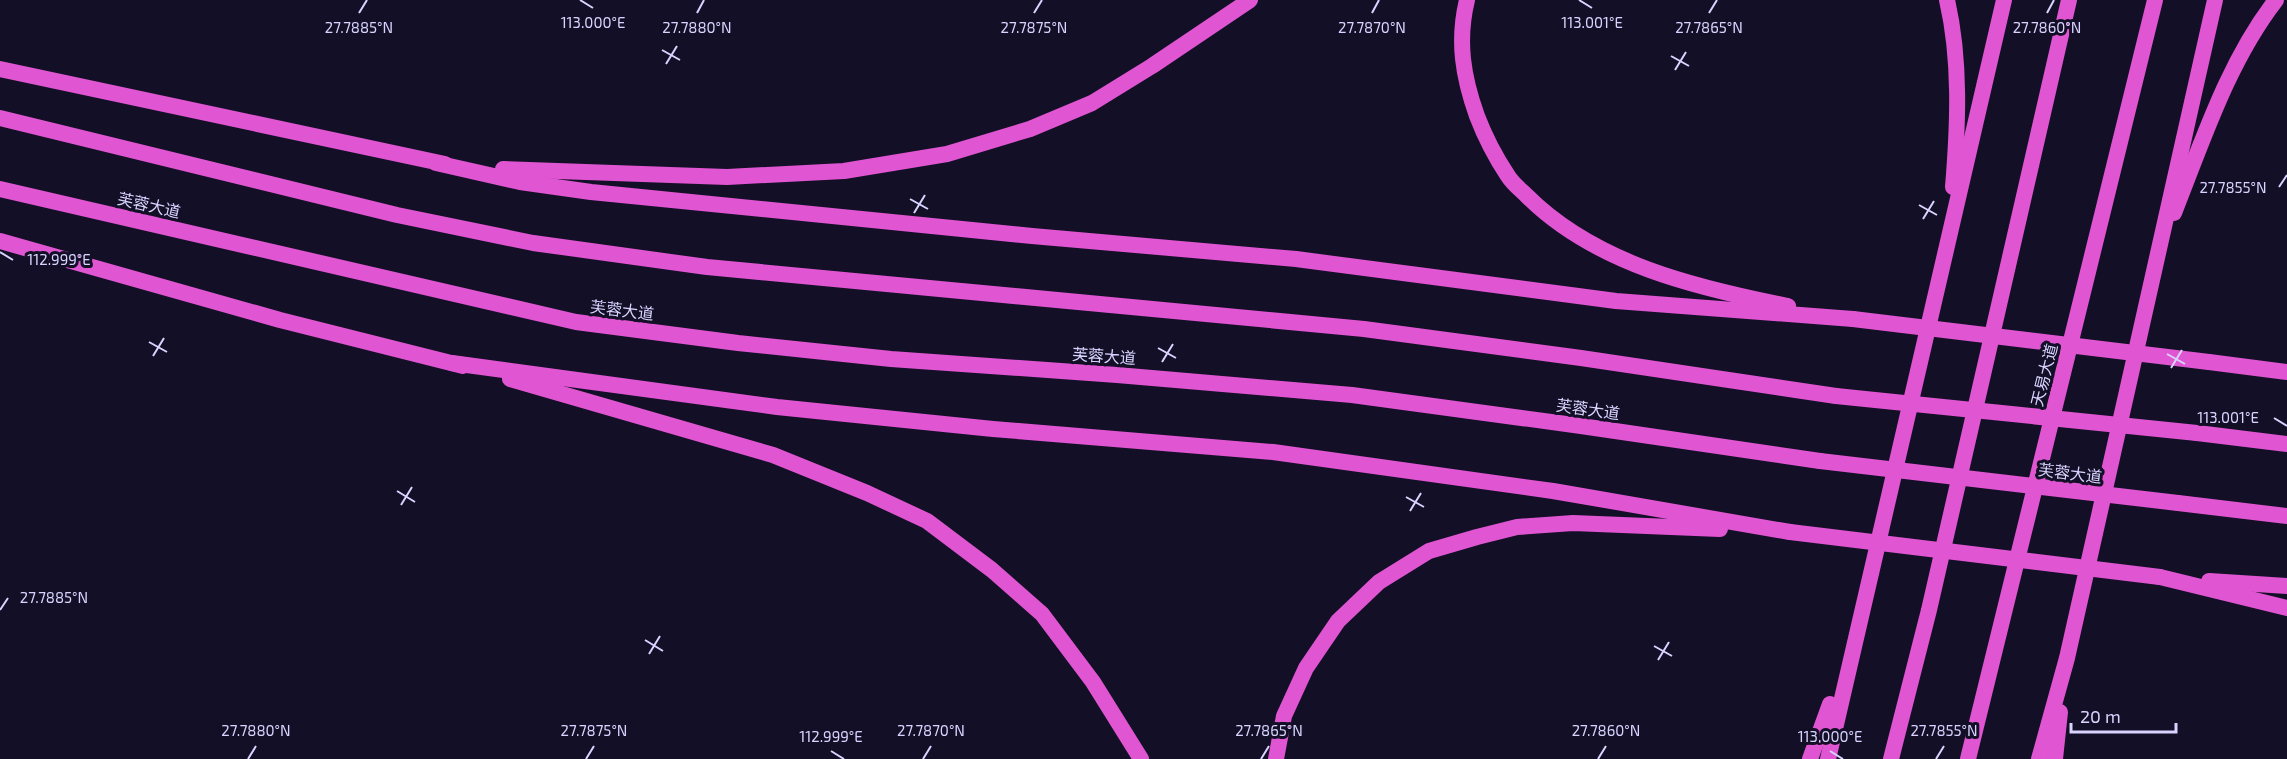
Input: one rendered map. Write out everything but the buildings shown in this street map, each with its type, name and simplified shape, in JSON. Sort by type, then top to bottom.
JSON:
[{"type":"highway","points":[[436,163],[516,170],[727,177],[844,171],[947,154],[1030,129],[1092,103],[1250,0]]},
{"type":"highway","points":[[1467,0],[1461,50],[1469,94],[1484,133],[1509,178],[1542,211],[1584,239],[1638,266],[1708,289],[1853,319]]},
{"type":"highway","points":[[1947,0],[1953,26],[1957,86],[1956,154],[1950,242]]},
{"type":"highway","points":[[1828,759],[1862,606],[1950,242],[2004,0]]},
{"type":"highway","points":[[1891,759],[1929,610],[2068,0]]},
{"type":"highway","name":"天易大道","points":[[1968,759],[2155,0]]},
{"type":"highway","points":[[2039,759],[2067,658],[2215,0]]},
{"type":"highway","points":[[2155,261],[2218,102],[2256,27],[2276,0]]},
{"type":"highway","points":[[0,69],[520,182],[591,192],[1032,236],[1296,259],[1616,301],[1853,319],[2287,372]]},
{"type":"highway","points":[[0,118],[397,215],[533,243],[707,267],[1364,329],[1836,396],[2287,444]]},
{"type":"highway","name":"芙蓉大道","points":[[0,189],[576,322],[738,343],[891,359],[1352,395],[1820,461],[2287,516]]},
{"type":"highway","points":[[0,241],[280,320],[452,363],[773,455],[867,493],[927,521],[992,570],[1042,614],[1093,682],[1141,759]]},
{"type":"highway","points":[[2209,362],[2287,364]]},
{"type":"highway","points":[[452,363],[777,407],[993,429],[1273,453],[1553,491],[1790,532],[2160,577],[2287,586]]},
{"type":"highway","points":[[1276,759],[1284,716],[1306,668],[1338,621],[1379,582],[1429,551],[1517,527],[1573,523],[1790,532]]},
{"type":"highway","points":[[2160,577],[2287,608]]},
{"type":"highway","points":[[1810,759],[1822,730],[1862,606]]},
{"type":"highway","points":[[2055,759],[2067,658]]}]
